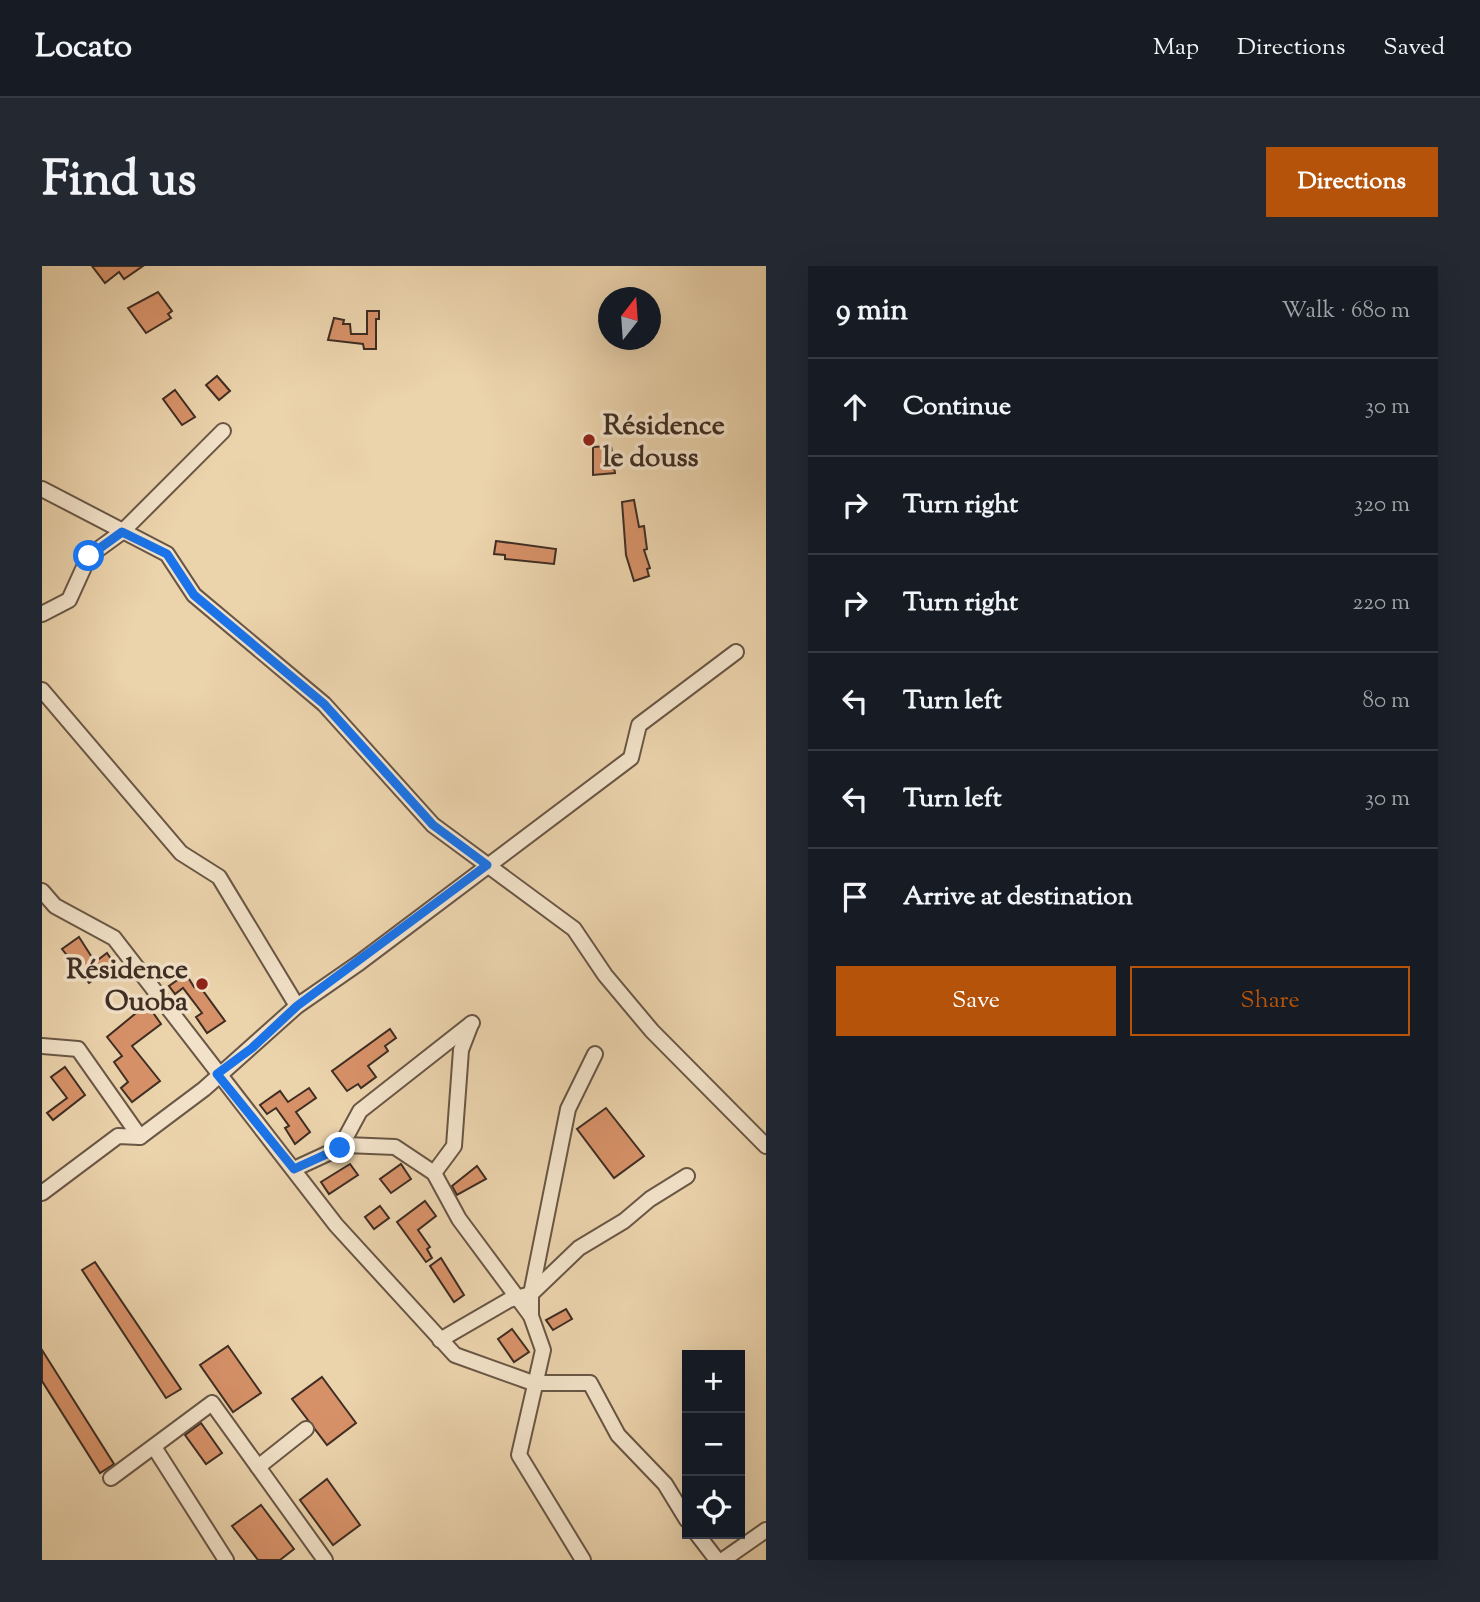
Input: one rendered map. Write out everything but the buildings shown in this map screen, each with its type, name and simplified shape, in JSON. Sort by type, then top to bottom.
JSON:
[{"type":"street","points":[[42,614],[69,600],[89,556],[122,532],[223,431]]},
{"type":"street","points":[[42,489],[167,554],[194,595],[324,704],[433,825],[574,929],[605,975],[652,1031],[766,1146]]},
{"type":"street","points":[[42,1193],[118,1136],[140,1137],[204,1089],[217,1074],[252,1048],[297,1006],[631,758],[639,724],[736,652]]},
{"type":"street","points":[[42,690],[181,853],[219,877],[297,1006]]},
{"type":"street","points":[[42,891],[55,906],[114,938],[336,1225],[455,1355],[533,1383],[590,1383],[618,1435],[665,1485],[682,1512]]},
{"type":"street","points":[[340,1148],[360,1111],[403,1073],[472,1023],[461,1050],[454,1146],[434,1173]]},
{"type":"street","points":[[42,1046],[78,1049],[140,1137]]},
{"type":"street","points":[[524,1296],[568,1109],[595,1054]]},
{"type":"street","points":[[294,1169],[346,1145],[395,1147],[434,1173],[459,1219],[524,1296],[543,1350],[533,1383],[519,1455],[583,1560]]},
{"type":"street","points":[[440,1339],[524,1296],[579,1248],[624,1221],[650,1199],[687,1176]]},
{"type":"street","points":[[111,1478],[212,1403],[325,1560]]},
{"type":"street","points":[[257,1467],[306,1429]]},
{"type":"street","points":[[154,1447],[226,1560]]},
{"type":"street","points":[[701,1539],[720,1560],[766,1530]]},
{"type":"place","name":"Résidence le douss","points":[[589,440]]},
{"type":"place","name":"Résidence Ouoba","points":[[202,984]]},
{"type":"route","points":[[89,556],[122,532],[167,554],[194,595],[324,704],[433,825],[487,865],[359,963],[297,1006],[252,1048],[217,1074],[294,1169],[340,1148]]}]
